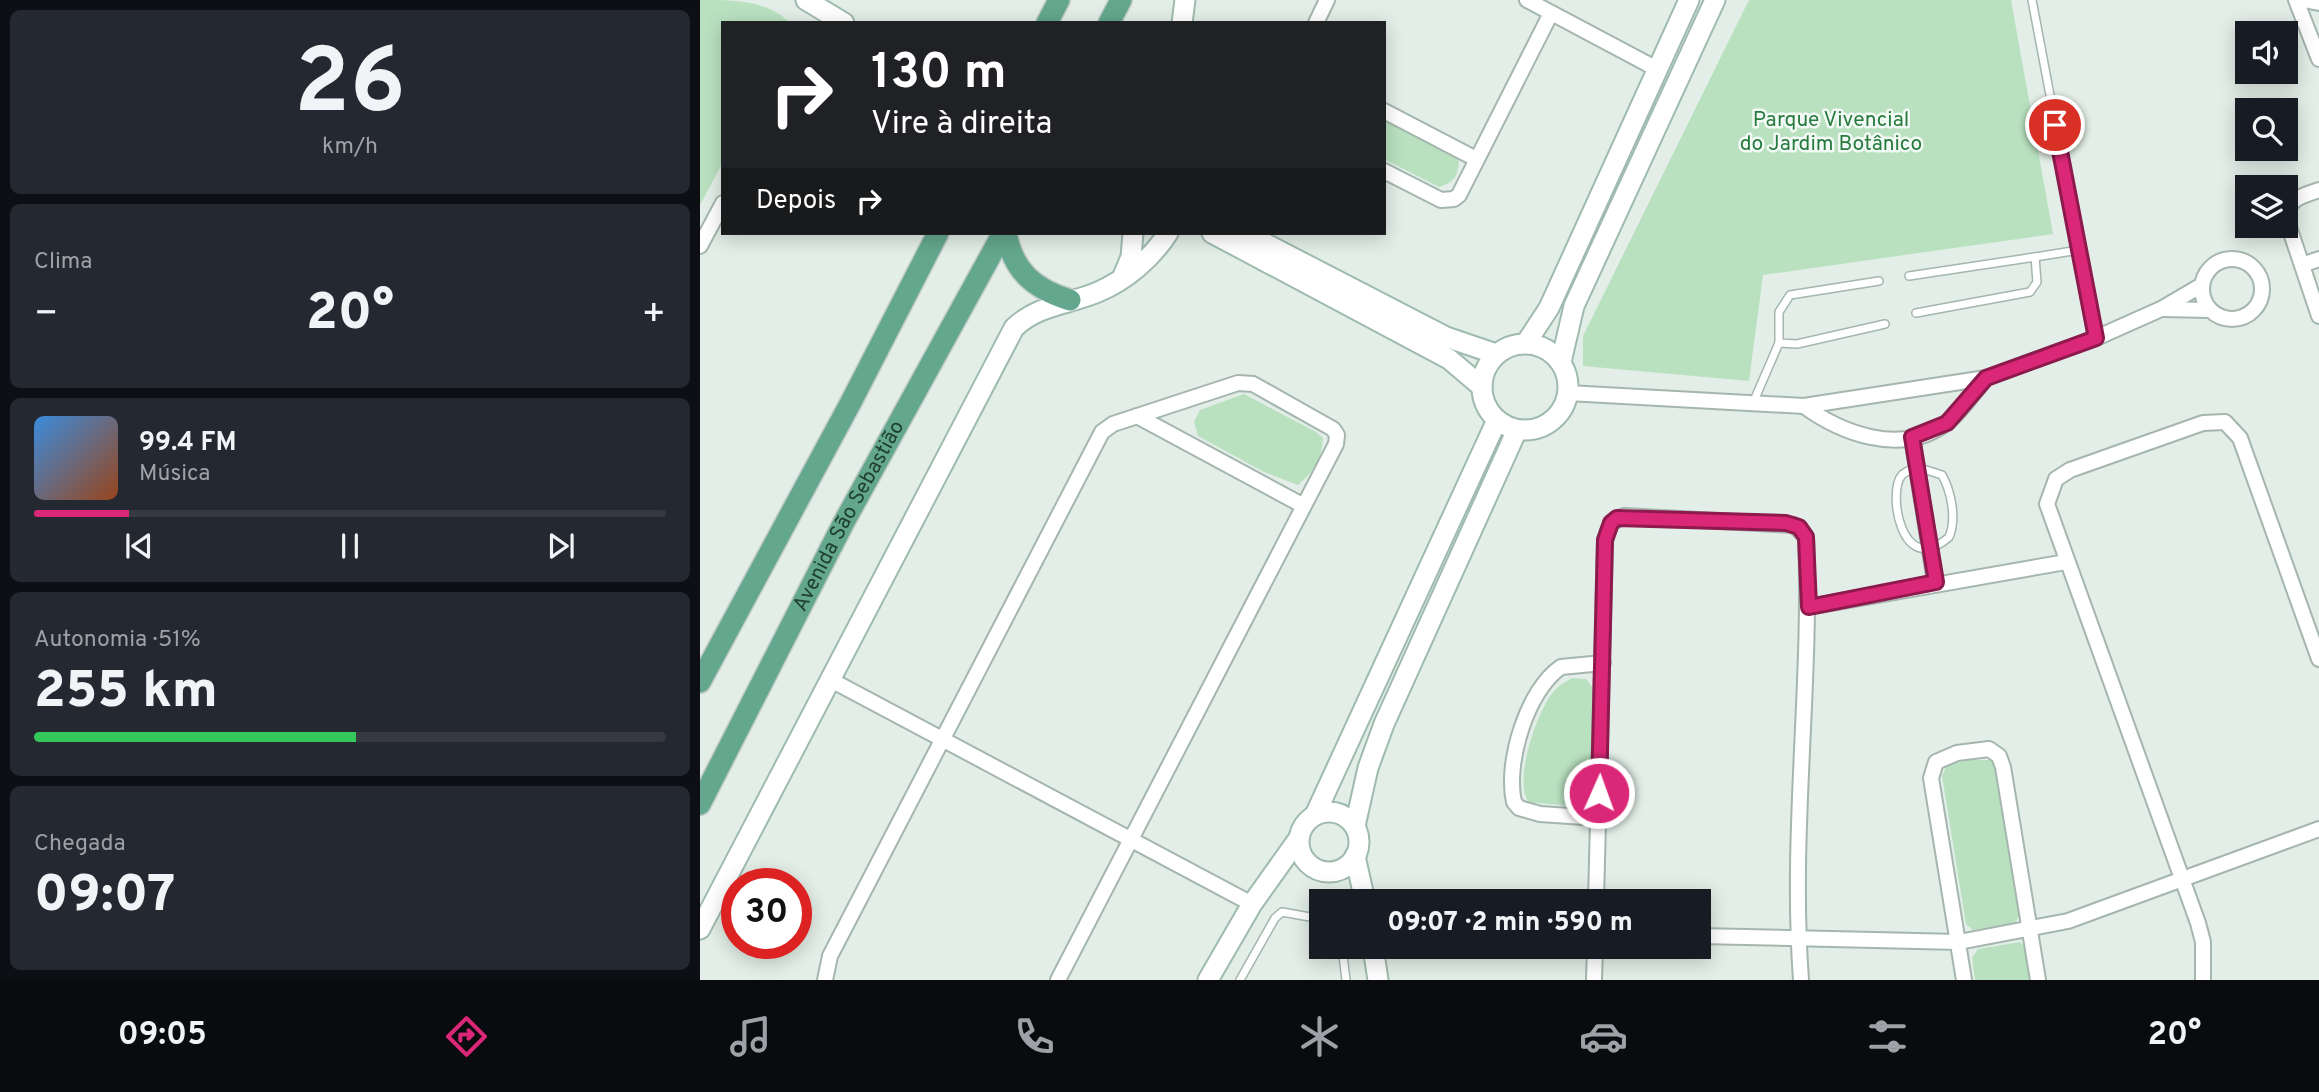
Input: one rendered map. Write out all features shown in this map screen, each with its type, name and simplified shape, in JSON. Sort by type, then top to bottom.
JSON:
[{"type":"main road","points":[[1110,21],[1121,0]]},
{"type":"main road","points":[[1033,21],[1052,12]]},
{"type":"main road","points":[[700,682],[851,402],[937,235]]},
{"type":"main road","name":"Avenida São Sebastião","points":[[700,804],[844,522],[1004,235]]},
{"type":"main road","points":[[1006,235],[1013,257],[1025,276],[1042,290],[1070,300]]},
{"type":"street","points":[[806,0],[821,17]]},
{"type":"street","points":[[1182,21],[1185,0]]},
{"type":"street","points":[[1317,21],[1327,0]]},
{"type":"street","points":[[1527,0],[1545,7],[1657,69]]},
{"type":"street","points":[[1526,343],[1549,308],[1689,0]]},
{"type":"street","points":[[1561,362],[1574,306],[1715,0]]},
{"type":"street","points":[[2297,0],[2319,59]]},
{"type":"street","points":[[2304,0],[2319,3]]},
{"type":"street","points":[[1386,172],[1448,201],[1459,195],[1545,7]]},
{"type":"street","points":[[1386,112],[1476,159]]},
{"type":"street","points":[[2319,190],[2295,198],[2287,210],[2286,218],[2319,316]]},
{"type":"street","points":[[700,246],[721,207]]},
{"type":"street","points":[[1123,276],[1131,257],[1133,235]]},
{"type":"street","points":[[700,929],[1006,341],[1025,318],[1098,292],[1123,276],[1146,260],[1166,235]]},
{"type":"street","points":[[1216,235],[1449,359],[1482,387]]},
{"type":"street","points":[[1249,235],[1446,337],[1496,354]]},
{"type":"street","points":[[2161,309],[2209,310],[2227,319],[2247,316],[2260,300],[2261,280],[2249,264],[2229,258],[2211,267],[2202,285],[2203,298],[2209,310]]},
{"type":"street","points":[[2301,265],[2319,259]]},
{"type":"street","points":[[1568,393],[1804,406],[1986,378],[2096,338],[2161,309],[2202,285]]},
{"type":"street","points":[[1526,343],[1551,352],[1561,362],[1566,372],[1568,393],[1556,418],[1531,430],[1517,430],[1497,420],[1483,399],[1482,387],[1483,375],[1496,354],[1510,346],[1526,343]]},
{"type":"street","points":[[1804,406],[1819,417],[1860,435],[1891,440],[1912,437],[1947,423],[1986,378]]},
{"type":"street","points":[[825,980],[830,956],[1098,438],[1107,428],[1137,416],[1238,383],[1254,384],[1336,432],[1336,444],[1058,980]]},
{"type":"street","points":[[1137,416],[1303,505]]},
{"type":"street","points":[[1208,980],[1252,904],[1299,838],[1302,829],[1315,815],[1497,420]]},
{"type":"street","points":[[2203,980],[2203,943],[2047,504],[2056,479],[2070,470],[2203,423],[2225,422],[2240,438],[2319,659]]},
{"type":"street","points":[[1299,838],[1306,860],[1326,872],[1348,865],[1355,856],[1359,846],[1355,826],[1368,768],[1384,724],[1517,430]]},
{"type":"street","points":[[1912,437],[1936,582]]},
{"type":"street","points":[[1596,889],[1605,540],[1611,523],[1617,518],[1773,523],[1799,527],[1806,537],[1809,607],[1801,761],[1798,938],[1801,980]]},
{"type":"street","points":[[1809,607],[1936,582],[2066,562]]},
{"type":"street","points":[[1598,818],[1527,812],[1519,808],[1511,792],[1513,755],[1525,719],[1544,684],[1561,667],[1603,663]]},
{"type":"street","points":[[831,680],[1252,904]]},
{"type":"street","points":[[1964,980],[1931,778],[1936,762],[1965,751],[1989,749],[1999,756],[2038,980]]},
{"type":"street","points":[[1315,815],[1337,813],[1355,826]]},
{"type":"street","points":[[1711,936],[1959,942],[2068,920],[2319,830]]},
{"type":"street","points":[[1355,856],[1362,889]]},
{"type":"street","points":[[1375,959],[1378,980]]},
{"type":"street","points":[[1594,980],[1595,959]]},
{"type":"lane","points":[[2032,0],[2096,338]]},
{"type":"lane","points":[[1909,276],[2079,250]]},
{"type":"lane","points":[[1916,313],[2030,292],[2037,282],[2035,257]]},
{"type":"lane","points":[[1754,403],[1779,343],[1779,312],[1790,295],[1879,281]]},
{"type":"lane","points":[[1779,343],[1797,344],[1885,324]]},
{"type":"lane","points":[[1917,467],[1942,475],[1947,484],[1953,517],[1949,537],[1930,547],[1913,545],[1902,534],[1898,484],[1903,474],[1917,467]]},
{"type":"lane","points":[[1240,980],[1276,918],[1283,912],[1309,917]]},
{"type":"lane","points":[[1343,959],[1346,980]]},
{"type":"green space","points":[[700,0],[738,1],[761,6],[788,21],[721,21],[721,166],[700,205]]},
{"type":"green space","name":"Parque Vivencial do Jardim Botânico","points":[[1749,0],[2011,0],[2053,234],[1763,275],[1749,381],[1583,366],[1583,336]]},
{"type":"green space","points":[[1386,120],[1452,154],[1459,161],[1454,178],[1439,187],[1386,160]]},
{"type":"green space","points":[[1244,394],[1323,438],[1316,464],[1298,485],[1264,472],[1198,436],[1194,422],[1200,410]]},
{"type":"green space","points":[[1572,678],[1586,679],[1594,689],[1593,740],[1587,801],[1579,807],[1529,802],[1523,779],[1529,746],[1548,700],[1560,685]]},
{"type":"green space","points":[[1970,760],[1991,760],[1998,768],[2020,915],[2013,925],[1973,930],[1966,924],[1942,776],[1947,765]]},
{"type":"green space","points":[[2020,942],[2028,951],[2032,980],[1975,980],[1972,958],[1978,949]]},
{"type":"route","points":[[1599,793],[1605,540],[1611,523],[1617,518],[1624,516],[1786,523],[1799,527],[1806,537],[1809,607],[1936,582],[1912,437],[1929,433],[1947,423],[1986,378],[2096,338],[2055,125]]}]
